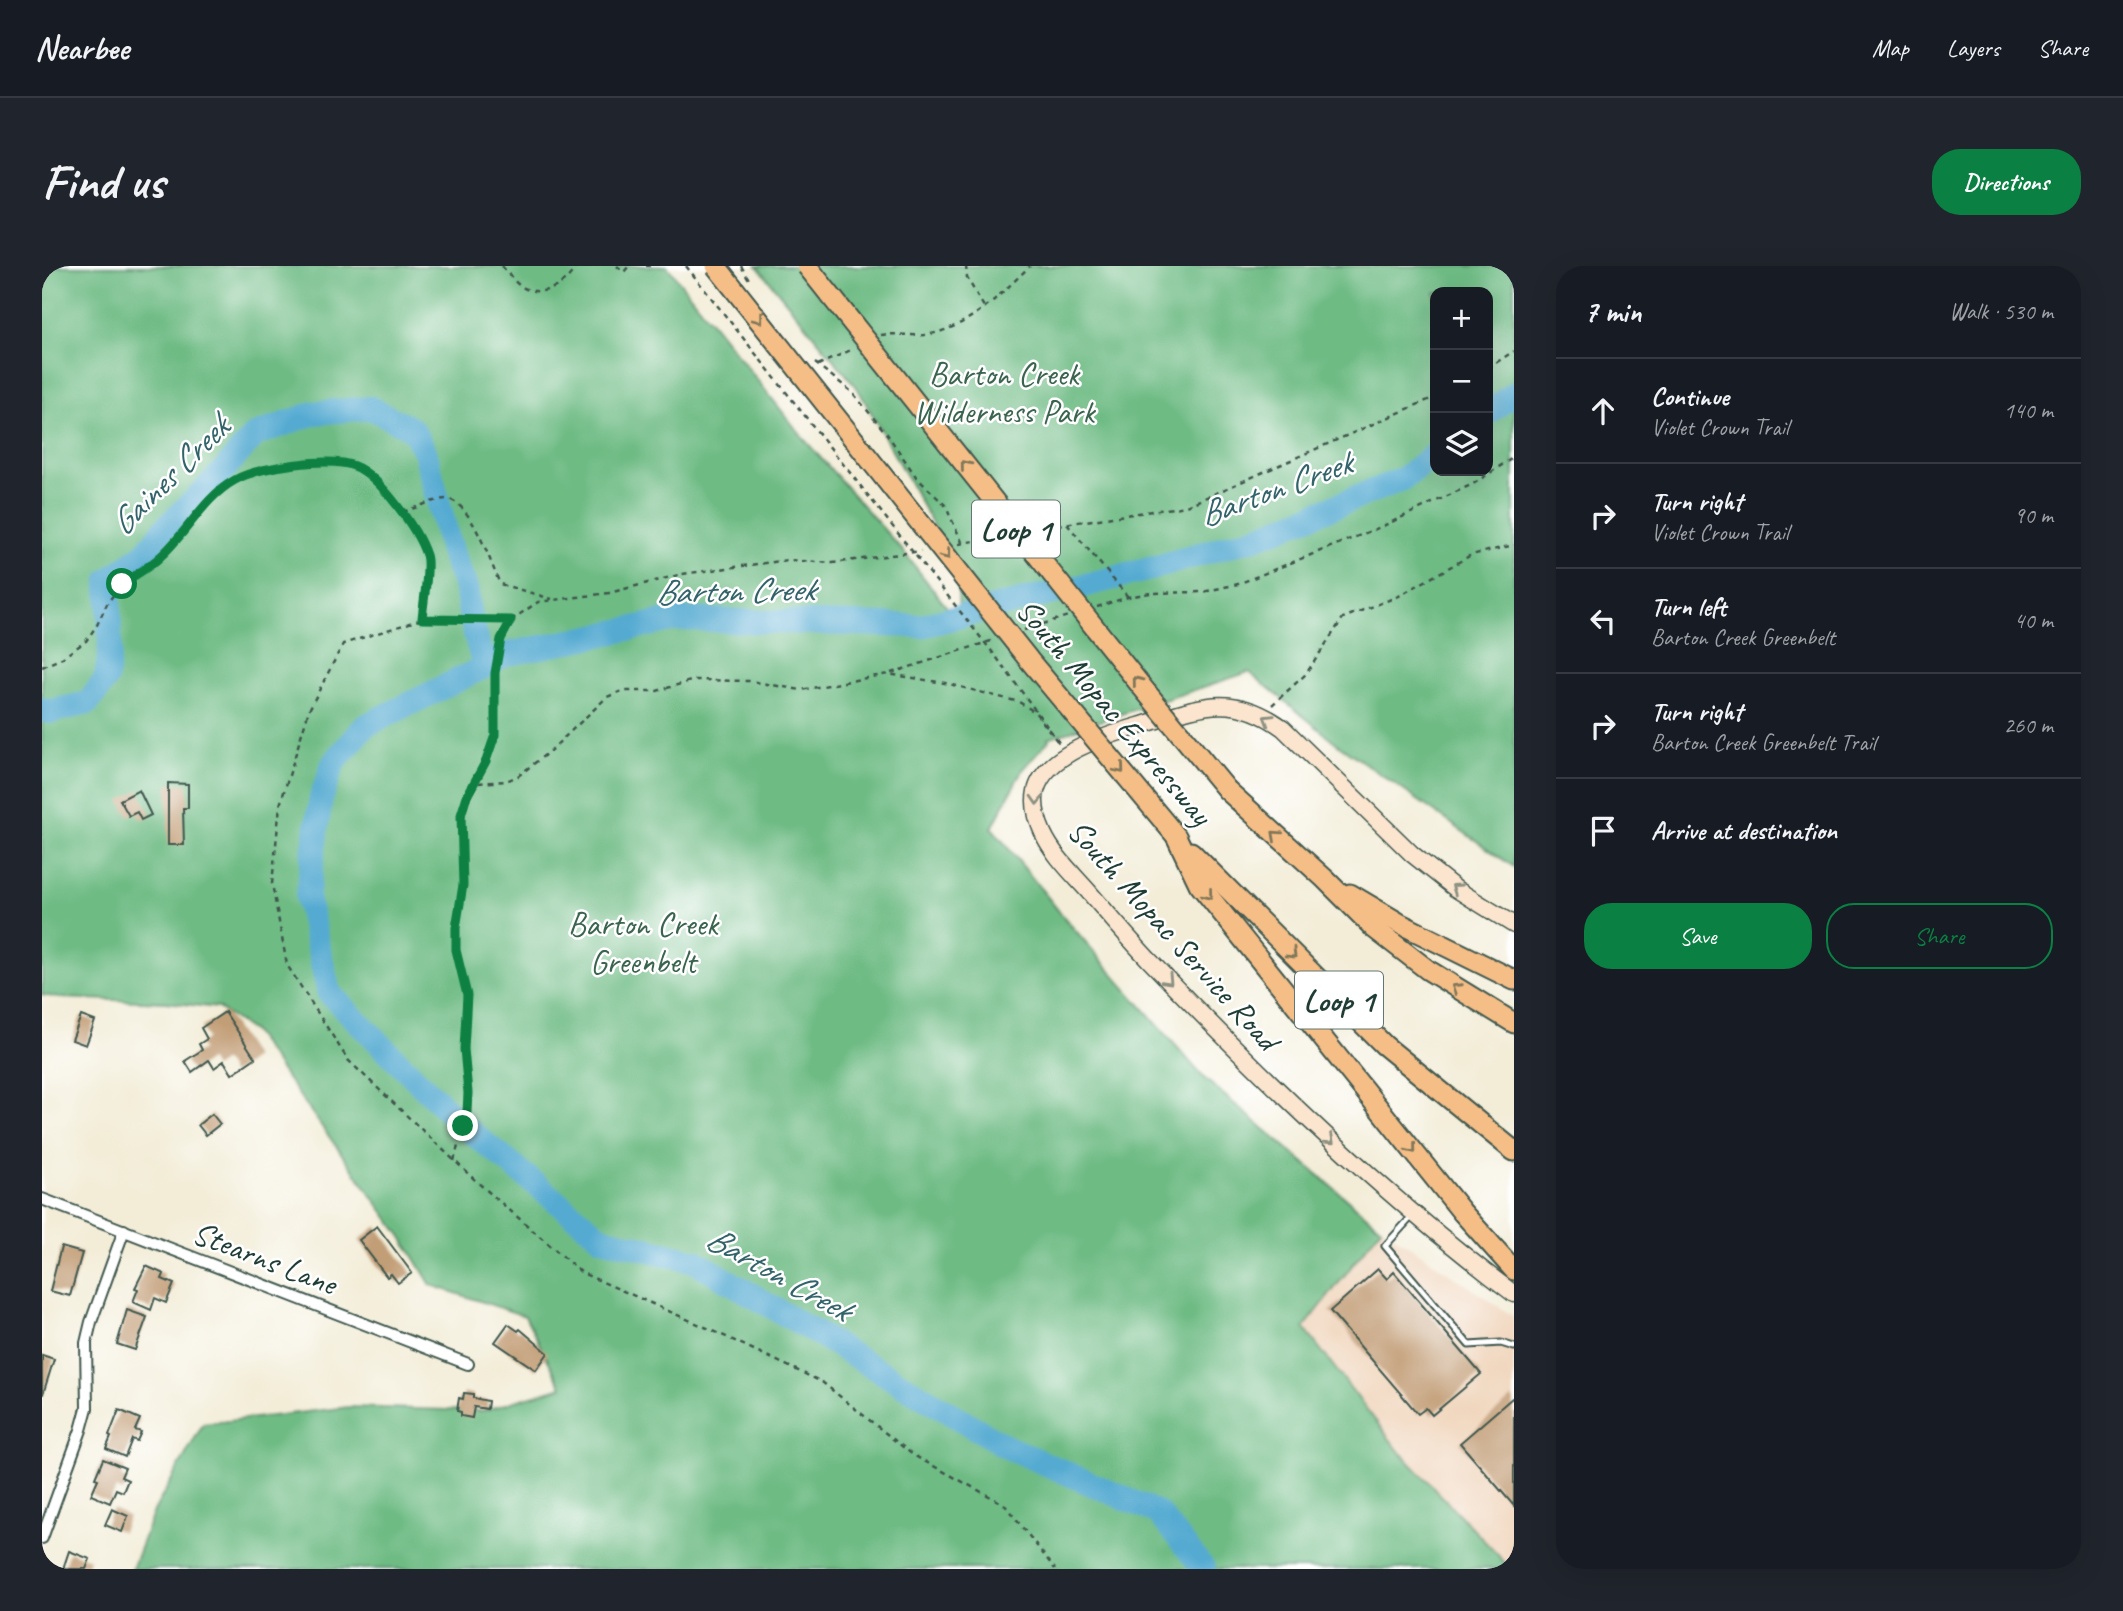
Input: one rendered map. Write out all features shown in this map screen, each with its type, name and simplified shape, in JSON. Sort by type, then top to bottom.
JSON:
[{"type":"highway","name":"South Mopac Expressway","points":[[716,266],[1029,660],[1175,836],[1212,876],[1384,1045],[1514,1151]]},
{"type":"highway","name":"South Mopac Expressway","points":[[807,266],[1227,790],[1325,879],[1375,929],[1428,970],[1514,1023]]},
{"type":"highway","points":[[1175,836],[1199,884],[1462,1212],[1514,1270]]},
{"type":"highway","points":[[1325,879],[1399,923],[1514,980]]},
{"type":"main road","name":"South Mopac Service Road","points":[[1514,925],[1456,889],[1412,854],[1283,728],[1261,714],[1236,705],[1199,707],[1131,728],[1058,759],[1041,779],[1036,793],[1037,819],[1053,850],[1066,867],[1135,945],[1237,1052],[1454,1249],[1514,1294]]},
{"type":"street","name":"Stearns Lane","points":[[42,1199],[468,1364]]},
{"type":"street","points":[[42,1538],[87,1408],[86,1343],[90,1322],[124,1230]]},
{"type":"lane","points":[[1414,1214],[1385,1246],[1469,1345],[1501,1343],[1514,1347]]},
{"type":"path","points":[[502,266],[520,286],[532,291],[562,284],[576,266]]},
{"type":"path","points":[[617,266],[624,272],[629,266]]},
{"type":"path","points":[[462,829],[465,808],[472,789],[478,783],[506,781],[518,776],[550,751],[607,697],[622,691],[657,691],[694,680],[750,681],[801,690],[888,674],[945,682],[1019,702],[1035,712],[1060,744],[997,658],[686,266]]},
{"type":"path","points":[[741,266],[752,285]]},
{"type":"path","points":[[966,266],[967,278],[984,308]]},
{"type":"path","points":[[872,340],[883,335],[925,334],[960,326],[1030,266]]},
{"type":"path","points":[[818,365],[861,345]]},
{"type":"path","points":[[1493,365],[1514,351]]},
{"type":"path","points":[[810,358],[852,392],[887,434],[917,478],[945,505],[962,543]]},
{"type":"path","points":[[1027,530],[1186,506],[1430,399]]},
{"type":"path","points":[[1066,523],[1128,597],[1150,593],[1203,592],[1238,584],[1383,526],[1473,484],[1514,457]]},
{"type":"path","points":[[42,667],[62,658],[86,641],[108,602],[122,584],[161,557],[209,502],[233,480],[262,468],[327,463],[352,465],[367,473],[403,512],[427,557],[422,619]]},
{"type":"path","points":[[403,512],[444,500],[460,503],[472,520],[500,584],[555,600]]},
{"type":"path","points":[[950,545],[1001,535]]},
{"type":"path","points":[[1272,705],[1306,674],[1343,618],[1399,596],[1471,555],[1514,545]]},
{"type":"path","points":[[454,1161],[467,1112],[468,1093],[464,1049],[467,995],[456,950],[456,928],[463,885],[461,815],[495,735],[495,673],[501,639],[511,620],[538,602],[609,593],[682,574],[788,560],[833,563],[924,550]]},
{"type":"path","points":[[511,620],[422,619],[342,644],[309,710],[280,805],[272,884],[287,965],[348,1060],[454,1161],[582,1273],[822,1382],[913,1455],[1004,1504],[1055,1569]]},
{"type":"shaded area","points":[[1368,1218],[1514,1317],[1514,1569],[1511,1569],[1399,1451],[1283,1301]]},
{"type":"green space","points":[[42,266],[667,266],[804,439],[902,550],[960,624],[956,567],[858,389],[757,266],[1514,266],[1514,867],[1340,746],[1249,672],[1048,738],[1021,772],[992,828],[1062,915],[1204,1078],[1381,1228],[1304,1328],[1399,1451],[1511,1569],[132,1569],[154,1511],[203,1424],[349,1407],[482,1411],[562,1387],[525,1316],[431,1285],[402,1237],[253,1032],[218,1008],[166,1002],[42,995]]},
{"type":"building","points":[[168,783],[188,784],[188,808],[183,808],[184,845],[168,845]]},
{"type":"building","points":[[139,790],[151,815],[141,820],[137,812],[129,816],[120,800]]},
{"type":"building","points":[[225,1012],[255,1058],[232,1074],[224,1061],[214,1068],[209,1060],[192,1072],[185,1061],[202,1050],[199,1044],[207,1039],[201,1028]]},
{"type":"building","points":[[81,1016],[95,1021],[86,1045],[72,1040]]},
{"type":"building","points":[[212,1114],[220,1124],[206,1135],[198,1125]]},
{"type":"building","points":[[377,1226],[412,1273],[398,1283],[391,1274],[387,1277],[359,1240]]},
{"type":"building","points":[[61,1247],[82,1253],[70,1296],[50,1291]]},
{"type":"building","points":[[146,1266],[164,1274],[162,1279],[174,1284],[166,1303],[155,1298],[151,1310],[133,1302],[138,1289],[135,1288]]},
{"type":"building","points":[[1378,1269],[1387,1279],[1394,1272],[1481,1374],[1432,1415],[1426,1408],[1418,1414],[1330,1311]]},
{"type":"building","points":[[127,1310],[147,1317],[135,1350],[117,1344]]},
{"type":"building","points":[[508,1324],[518,1331],[520,1329],[548,1353],[536,1370],[495,1342]]},
{"type":"building","points":[[42,1355],[54,1359],[43,1394],[42,1394]]},
{"type":"building","points":[[464,1393],[488,1401],[487,1409],[474,1407],[472,1418],[461,1416],[461,1412],[457,1411],[459,1398],[463,1399]]},
{"type":"building","points":[[1512,1398],[1514,1401],[1514,1506],[1460,1443]]},
{"type":"building","points":[[119,1410],[140,1419],[135,1430],[141,1432],[137,1441],[132,1439],[125,1457],[106,1449]]},
{"type":"building","points":[[103,1459],[125,1468],[121,1477],[128,1480],[123,1492],[116,1489],[110,1503],[91,1495]]},
{"type":"building","points":[[112,1509],[128,1516],[122,1532],[105,1525]]},
{"type":"building","points":[[69,1551],[90,1559],[86,1569],[63,1569]]},
{"type":"waterway","name":"Barton Creek","points":[[1493,409],[1514,393]]},
{"type":"waterway","name":"Gaines Creek","points":[[42,709],[49,712],[88,703],[106,679],[110,651],[109,580],[144,554],[168,525],[213,482],[255,435],[314,413],[371,408],[412,429],[425,451],[451,551],[466,588],[484,667]]},
{"type":"waterway","name":"Barton Creek","points":[[1204,1569],[1158,1513],[1007,1447],[695,1261],[602,1238],[460,1123],[329,993],[307,898],[321,798],[333,764],[365,726],[503,655],[677,619],[921,626],[1150,569],[1258,537],[1403,479],[1430,458]]},
{"type":"route","points":[[122,584],[161,557],[209,502],[233,480],[262,468],[327,463],[352,465],[367,473],[403,512],[427,557],[422,619],[511,620],[501,639],[495,673],[495,735],[461,815],[463,885],[456,928],[456,950],[467,995],[464,1049],[468,1093],[463,1126]]},
{"type":"park label","name":"Barton Creek Wilderness Park","points":[[1004,392]]},
{"type":"park label","name":"Barton Creek Greenbelt","points":[[643,942]]}]
